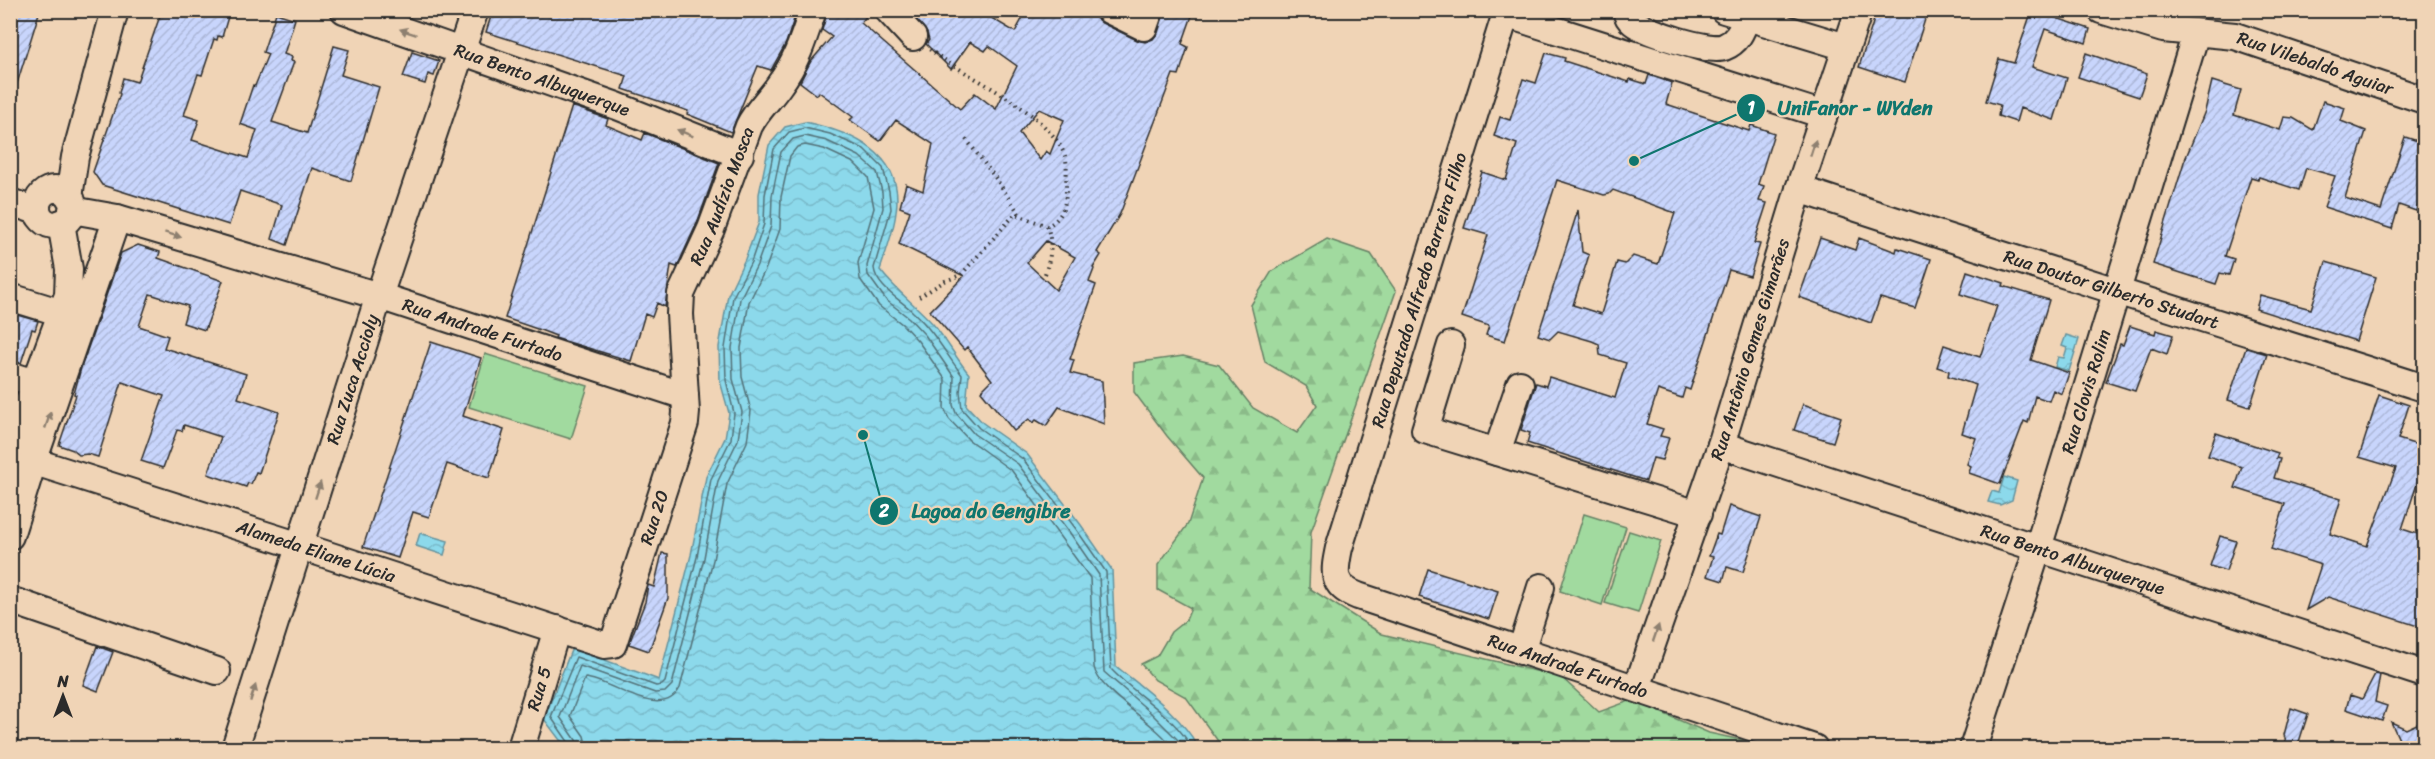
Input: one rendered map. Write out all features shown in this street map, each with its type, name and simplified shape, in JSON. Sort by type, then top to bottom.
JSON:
[{"type":"street","points":[[10,536],[18,456],[35,383],[68,296],[69,269],[65,208],[75,157],[115,10]]},
{"type":"street","name":"Rua Bento Albuquerque","points":[[344,10],[655,121],[740,155]]},
{"type":"street","name":"Rua Zuca Accioly","points":[[235,748],[379,296],[475,10]]},
{"type":"street","name":"Rua Audízio Mosca","points":[[685,396],[681,294],[711,229],[755,114],[780,86],[799,54],[813,10]]},
{"type":"street","points":[[888,10],[913,37]]},
{"type":"street","points":[[1109,10],[1144,27],[1150,10]]},
{"type":"street","points":[[1626,10],[1631,21],[1636,24],[1671,38],[1712,49],[1722,48],[1737,38],[1735,14],[1846,47]]},
{"type":"street","name":"Rua Antônio Gomes Gimarães","points":[[1637,688],[1721,445],[1799,189],[1858,10]]},
{"type":"street","name":"Rua Vilebaldo Aguiar","points":[[2100,10],[2163,28],[2235,36],[2424,99]]},
{"type":"street","points":[[1506,12],[1824,116]]},
{"type":"street","name":"Rua Deputado Alfredo Barreira Filho","points":[[1334,570],[1506,12]]},
{"type":"street","name":"Rua Clovis Rolim","points":[[1973,748],[2038,548],[2196,33]]},
{"type":"street","name":"Rua Doutor Gilberto Studart","points":[[1799,189],[1965,244],[2118,290],[2424,388]]},
{"type":"street","name":"Rua Andrade Furtado","points":[[10,202],[37,211],[49,224],[65,208],[117,218],[379,296],[685,396]]},
{"type":"street","points":[[65,208],[84,252],[91,292]]},
{"type":"street","points":[[18,456],[91,292],[117,218]]},
{"type":"street","points":[[10,297],[62,313]]},
{"type":"street","points":[[1451,345],[1425,430],[1698,514]]},
{"type":"street","points":[[10,375],[35,383]]},
{"type":"street","points":[[1497,452],[1520,384]]},
{"type":"street","name":"Rua 20","points":[[617,638],[685,423],[685,396]]},
{"type":"street","name":"Rua Bento Alburquerque","points":[[1721,445],[2424,674]]},
{"type":"street","name":"Alameda Eliane Lúcia","points":[[18,456],[604,645],[613,644],[617,638]]},
{"type":"street","name":"Rua Andrade Furtado","points":[[1334,570],[1343,589],[1350,594],[1814,748]]},
{"type":"street","points":[[1521,651],[1541,587]]},
{"type":"street","points":[[10,600],[217,672]]},
{"type":"street","name":"Rua 5","points":[[521,748],[557,629]]},
{"type":"path","points":[[913,37],[942,59],[989,86],[1042,125],[1056,141],[1065,157],[1066,201],[1056,222],[1047,226],[1015,214],[961,275],[945,281],[919,297]]},
{"type":"path","points":[[966,139],[1021,216]]},
{"type":"path","points":[[1045,274],[1051,256],[1052,242],[1047,226]]},
{"type":"green space","points":[[1327,239],[1371,254],[1396,291],[1311,532],[1309,588],[1382,634],[1561,677],[1599,712],[1632,700],[1709,733],[1778,748],[1223,748],[1186,697],[1155,680],[1141,664],[1157,656],[1171,632],[1186,620],[1191,608],[1158,590],[1158,565],[1188,524],[1203,478],[1134,392],[1134,363],[1183,356],[1219,365],[1253,408],[1297,433],[1317,405],[1306,386],[1265,362],[1251,305],[1272,271]]},
{"type":"green space","points":[[485,354],[588,386],[571,439],[469,407]]},
{"type":"green space","points":[[1584,514],[1626,527],[1602,605],[1560,591]]},
{"type":"green space","points":[[1629,531],[1661,541],[1638,613],[1605,603]]},
{"type":"water","points":[[805,122],[856,139],[883,160],[892,174],[897,192],[896,212],[892,234],[880,270],[933,324],[969,374],[966,405],[983,423],[1027,454],[1112,570],[1116,666],[1172,714],[1199,748],[566,748],[544,719],[572,648],[659,680],[691,555],[706,477],[725,438],[729,413],[720,381],[719,347],[728,295],[759,222],[759,194],[769,145],[785,127]]},
{"type":"water","points":[[2066,335],[2079,339],[2069,371],[2055,367],[2058,357],[2064,358],[2067,348],[2062,346]]},
{"type":"water","points":[[2004,477],[2017,481],[2012,500],[2000,505],[1988,502],[1992,491],[1999,493]]},
{"type":"water","points":[[420,533],[448,541],[444,555],[416,546]]},
{"type":"building","points":[[10,10],[40,10],[14,93],[10,93]]},
{"type":"building","points":[[162,10],[230,10],[222,37],[218,36],[217,40],[214,39],[202,75],[198,74],[184,115],[199,120],[192,140],[248,158],[257,130],[240,124],[253,85],[255,86],[268,54],[263,52],[276,13],[295,19],[284,54],[292,57],[291,61],[294,62],[272,122],[307,133],[334,46],[349,50],[341,75],[379,87],[351,181],[312,168],[287,245],[272,239],[282,205],[240,191],[229,225],[102,185],[93,172],[120,94],[123,78],[137,82]]},
{"type":"building","points":[[493,10],[797,10],[786,43],[771,70],[758,66],[731,132],[687,114],[688,111],[623,89],[627,76],[486,32]]},
{"type":"building","points":[[828,10],[871,10],[861,23],[960,109],[975,93],[996,109],[1017,66],[989,46],[985,51],[970,42],[951,69],[926,44],[929,40],[927,33],[909,10],[978,10],[1015,32],[1027,10],[1094,10],[1096,18],[1102,23],[1145,42],[1153,39],[1158,33],[1165,10],[1194,10],[1182,44],[1188,47],[1179,75],[1173,74],[1120,214],[1097,252],[1101,255],[1093,268],[1089,282],[1096,285],[1070,359],[1074,360],[1070,373],[1102,381],[1104,424],[1059,407],[1046,426],[1036,420],[1033,423],[1029,419],[1014,431],[981,391],[992,380],[967,347],[964,350],[930,311],[964,276],[899,244],[910,211],[900,207],[906,184],[923,191],[933,144],[896,120],[880,141],[850,120],[853,117],[819,92],[817,95],[800,82],[811,61],[832,37],[822,30]],"holes":[[[1039,109],[1064,120],[1050,154],[1046,151],[1040,160],[1019,133]],[[1046,241],[1075,257],[1056,290],[1027,263]]]},
{"type":"building","points":[[1877,10],[1928,10],[1905,82],[1859,67]]},
{"type":"building","points":[[2032,10],[2090,29],[2086,43],[2045,29],[2032,67],[2067,78],[2054,120],[2020,108],[2016,122],[1998,116],[2000,105],[1986,101],[1999,59],[2014,63]]},
{"type":"building","points":[[412,52],[439,61],[434,76],[428,74],[425,84],[403,77]]},
{"type":"building","points":[[1546,53],[1629,82],[1630,79],[1646,84],[1649,75],[1672,83],[1666,104],[1749,131],[1751,125],[1774,133],[1758,184],[1764,186],[1759,201],[1767,203],[1754,243],[1760,244],[1750,276],[1729,270],[1690,390],[1685,388],[1682,398],[1658,390],[1647,424],[1663,429],[1660,436],[1669,438],[1662,460],[1653,458],[1646,481],[1527,443],[1530,433],[1521,430],[1536,383],[1546,386],[1549,377],[1615,398],[1626,363],[1600,355],[1599,344],[1592,341],[1558,331],[1550,339],[1538,335],[1578,210],[1582,252],[1589,255],[1573,305],[1601,314],[1617,262],[1625,264],[1633,256],[1658,264],[1675,213],[1613,190],[1604,195],[1557,180],[1505,341],[1486,335],[1489,326],[1462,317],[1488,235],[1464,228],[1482,172],[1506,180],[1517,144],[1494,136],[1500,117],[1510,120],[1523,79],[1536,83]]},
{"type":"building","points":[[2086,53],[2147,74],[2139,97],[2078,77]]},
{"type":"building","points":[[2212,81],[2241,90],[2234,115],[2280,130],[2284,117],[2293,118],[2313,130],[2323,101],[2345,108],[2341,121],[2366,131],[2345,198],[2381,210],[2405,137],[2424,143],[2424,203],[2419,202],[2416,211],[2399,205],[2392,229],[2324,207],[2335,176],[2306,168],[2299,190],[2259,177],[2258,179],[2251,177],[2225,256],[2234,259],[2229,275],[2220,273],[2216,284],[2153,264],[2184,162],[2205,111]]},
{"type":"building","points":[[572,106],[608,119],[606,125],[642,140],[645,133],[719,163],[697,223],[677,267],[671,265],[665,307],[657,303],[652,317],[645,314],[631,361],[555,338],[556,336],[505,318]]},
{"type":"building","points":[[1820,238],[1855,250],[1859,238],[1896,252],[1897,248],[1931,259],[1915,308],[1880,298],[1871,323],[1799,297]]},
{"type":"building","points":[[138,245],[160,252],[158,258],[223,281],[205,330],[183,323],[188,306],[150,294],[139,326],[168,336],[164,348],[246,374],[238,398],[279,412],[259,473],[256,472],[251,484],[248,483],[246,487],[208,474],[221,437],[184,425],[182,431],[177,430],[163,468],[141,461],[164,396],[122,382],[98,457],[88,454],[79,455],[59,445],[76,395],[74,394],[81,368],[121,253]]},
{"type":"building","points":[[2326,262],[2376,277],[2356,341],[2256,309],[2260,295],[2311,309]]},
{"type":"building","points":[[1967,271],[2004,283],[2003,286],[2049,300],[2031,360],[2069,373],[2062,394],[2053,390],[2049,401],[2035,396],[2028,423],[2024,421],[2000,484],[1969,473],[1971,466],[1967,464],[1976,438],[1962,433],[1976,385],[1948,376],[1949,371],[1937,367],[1944,345],[1980,357],[1997,306],[1960,294]]},
{"type":"building","points":[[10,313],[38,321],[35,330],[32,329],[21,363],[10,360]]},
{"type":"building","points":[[2130,326],[2155,334],[2156,330],[2173,335],[2167,354],[2151,348],[2135,391],[2106,382],[2120,344],[2123,345]]},
{"type":"building","points":[[431,342],[481,358],[463,416],[504,430],[489,478],[447,464],[429,517],[413,512],[398,558],[363,547]]},
{"type":"building","points":[[2246,348],[2267,354],[2250,407],[2228,400]]},
{"type":"building","points":[[2379,395],[2409,405],[2398,439],[2424,447],[2424,463],[2402,529],[2424,536],[2424,628],[2328,597],[2306,610],[2321,565],[2271,549],[2285,504],[2235,488],[2242,467],[2208,456],[2216,433],[2278,453],[2276,458],[2280,459],[2274,478],[2341,499],[2330,534],[2367,546],[2396,468],[2359,457]]},
{"type":"building","points":[[1803,404],[1841,417],[1833,442],[1794,430]]},
{"type":"building","points":[[1729,506],[1761,517],[1743,572],[1727,567],[1723,581],[1707,576],[1713,557],[1709,556],[1717,534],[1720,535]]},
{"type":"building","points":[[2220,536],[2236,541],[2226,571],[2210,566]]},
{"type":"building","points":[[662,553],[668,554],[668,598],[649,651],[629,644],[645,602],[648,585],[654,587]]},
{"type":"building","points":[[1428,569],[1498,591],[1489,619],[1419,597]]},
{"type":"building","points":[[97,646],[113,652],[98,691],[83,685]]},
{"type":"building","points":[[2375,674],[2380,675],[2375,702],[2387,706],[2382,721],[2346,709],[2350,695],[2362,699]]},
{"type":"building","points":[[2291,708],[2308,714],[2297,748],[2288,748],[2284,735]]},
{"type":"building","points":[[2391,722],[2406,729],[2419,723],[2424,736],[2424,748],[2403,748]]},
{"type":"place","name":"UniFanor - WYden","points":[[1634,161]]},
{"type":"place","name":"Lagoa do Gengibre","points":[[863,435]]}]
